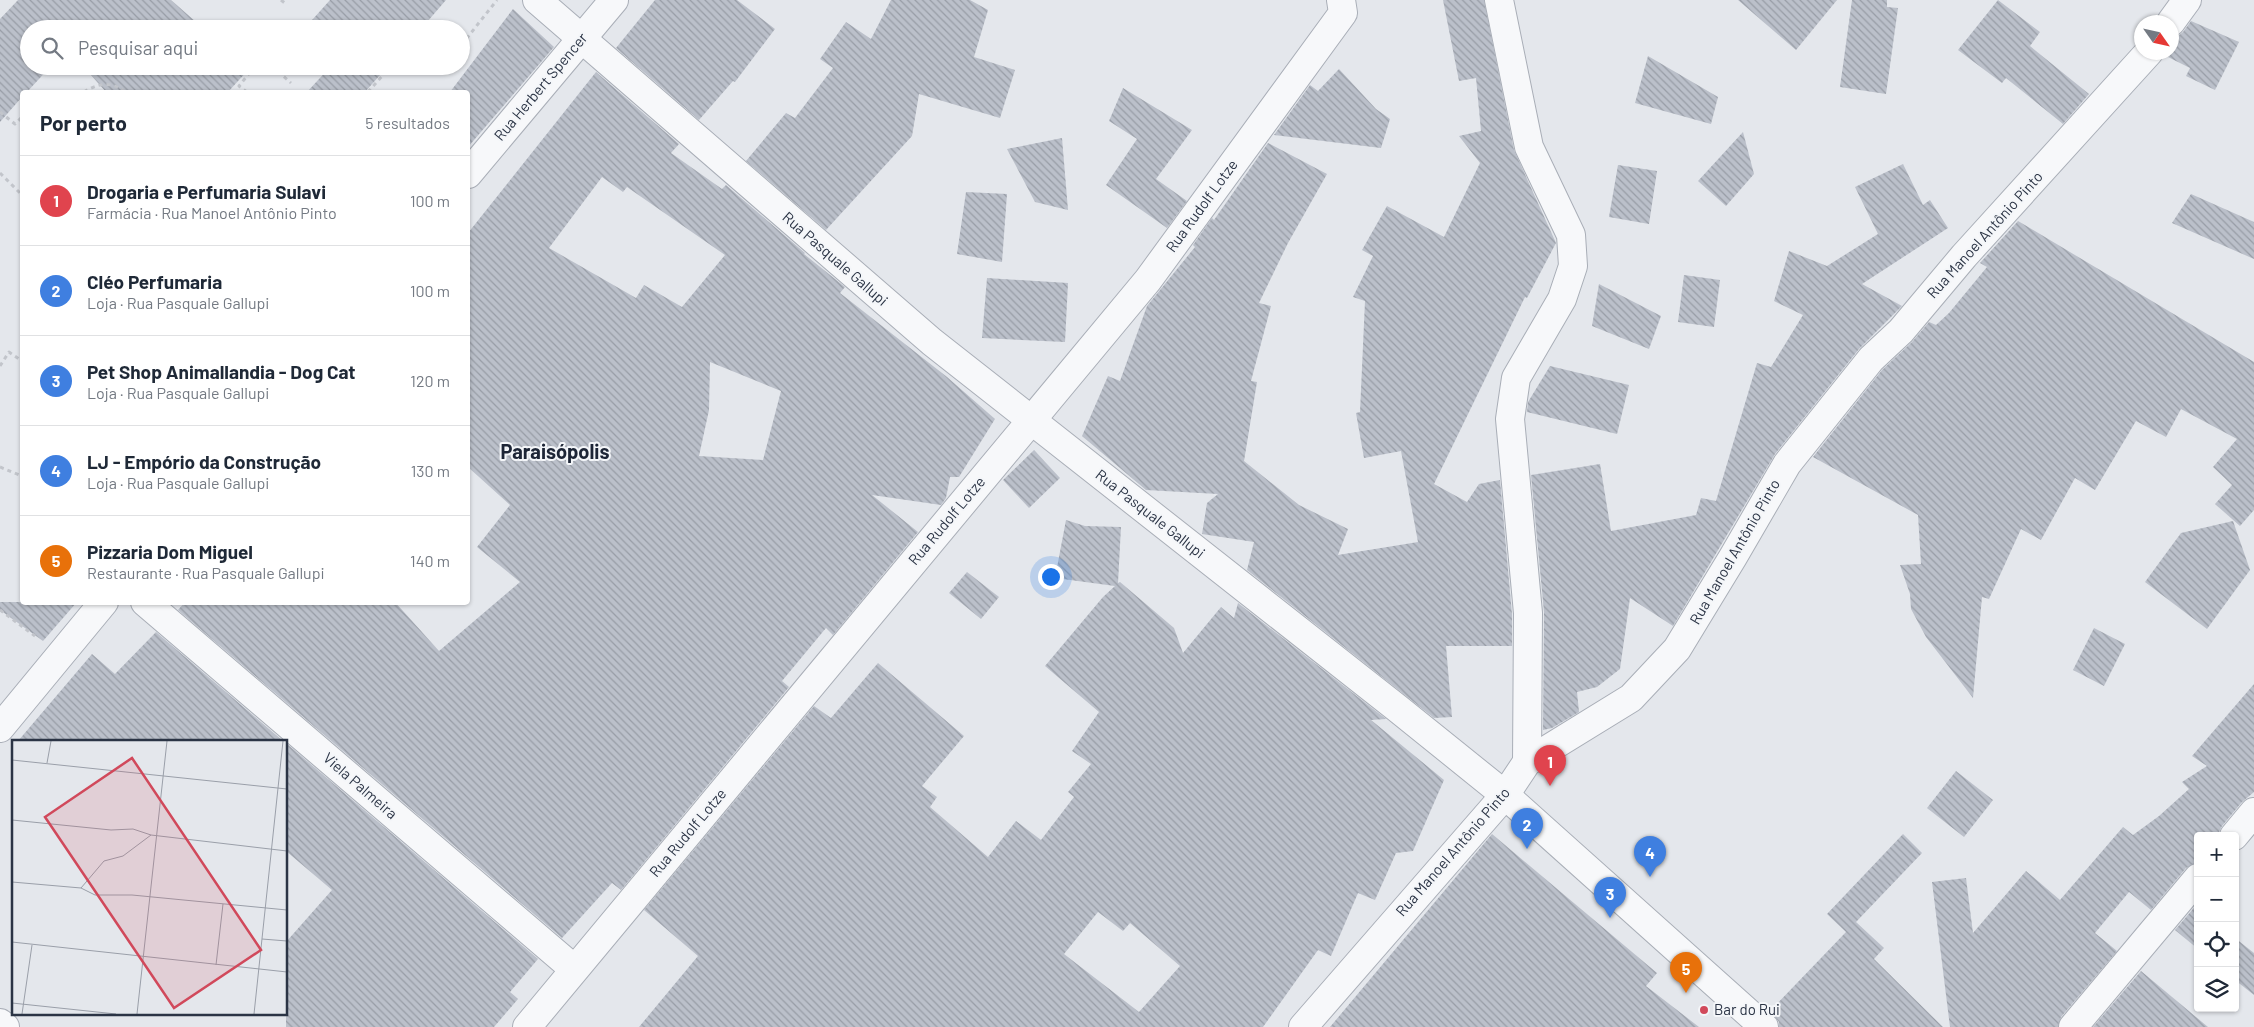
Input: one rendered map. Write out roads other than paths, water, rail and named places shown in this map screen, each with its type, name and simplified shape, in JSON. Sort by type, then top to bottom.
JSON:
[{"type":"street","name":"Rua Pasquale Gallupi","points":[[537,0],[932,342],[1398,708],[1504,795],[1764,1027]]},
{"type":"street","name":"Rua Herbert Spencer","points":[[470,172],[614,0]]},
{"type":"street","name":"Rua Rudolf Lotze","points":[[527,1027],[1148,280],[1343,13],[1342,0]]},
{"type":"street","points":[[1500,0],[1528,147],[1571,235],[1573,266],[1562,299],[1516,378],[1510,419],[1528,613],[1527,762]]},
{"type":"street","points":[[2176,15],[2187,0]]},
{"type":"street","name":"Rua Manoel Antônio Pinto","points":[[1303,1027],[1504,795],[1527,762],[1631,698],[1677,649],[1734,557],[1787,464],[1872,359],[1901,331],[1964,256],[2142,60]]},
{"type":"street","points":[[0,728],[101,605]]},
{"type":"street","name":"Viela Palmeira","points":[[149,605],[574,969]]},
{"type":"street","points":[[2237,832],[2254,812]]},
{"type":"street","points":[[2073,1027],[2194,883]]},
{"type":"street","points":[[0,1023],[5,1027]]},
{"type":"place","name":"Drogaria e Perfumaria Sulavi","points":[[1550,786]]},
{"type":"place","name":"Cléo Perfumaria","points":[[1527,849]]},
{"type":"place","name":"LJ - Empório da Construção","points":[[1650,877]]},
{"type":"place","name":"Pet Shop Animallandia - Dog Cat","points":[[1610,918]]},
{"type":"place","name":"Pizzaria Dom Miguel","points":[[1686,993]]},
{"type":"place","name":"Bar do Rui","points":[[1704,1010]]},
{"type":"district","name":"Paraisópolis","points":[[555,452]]}]
